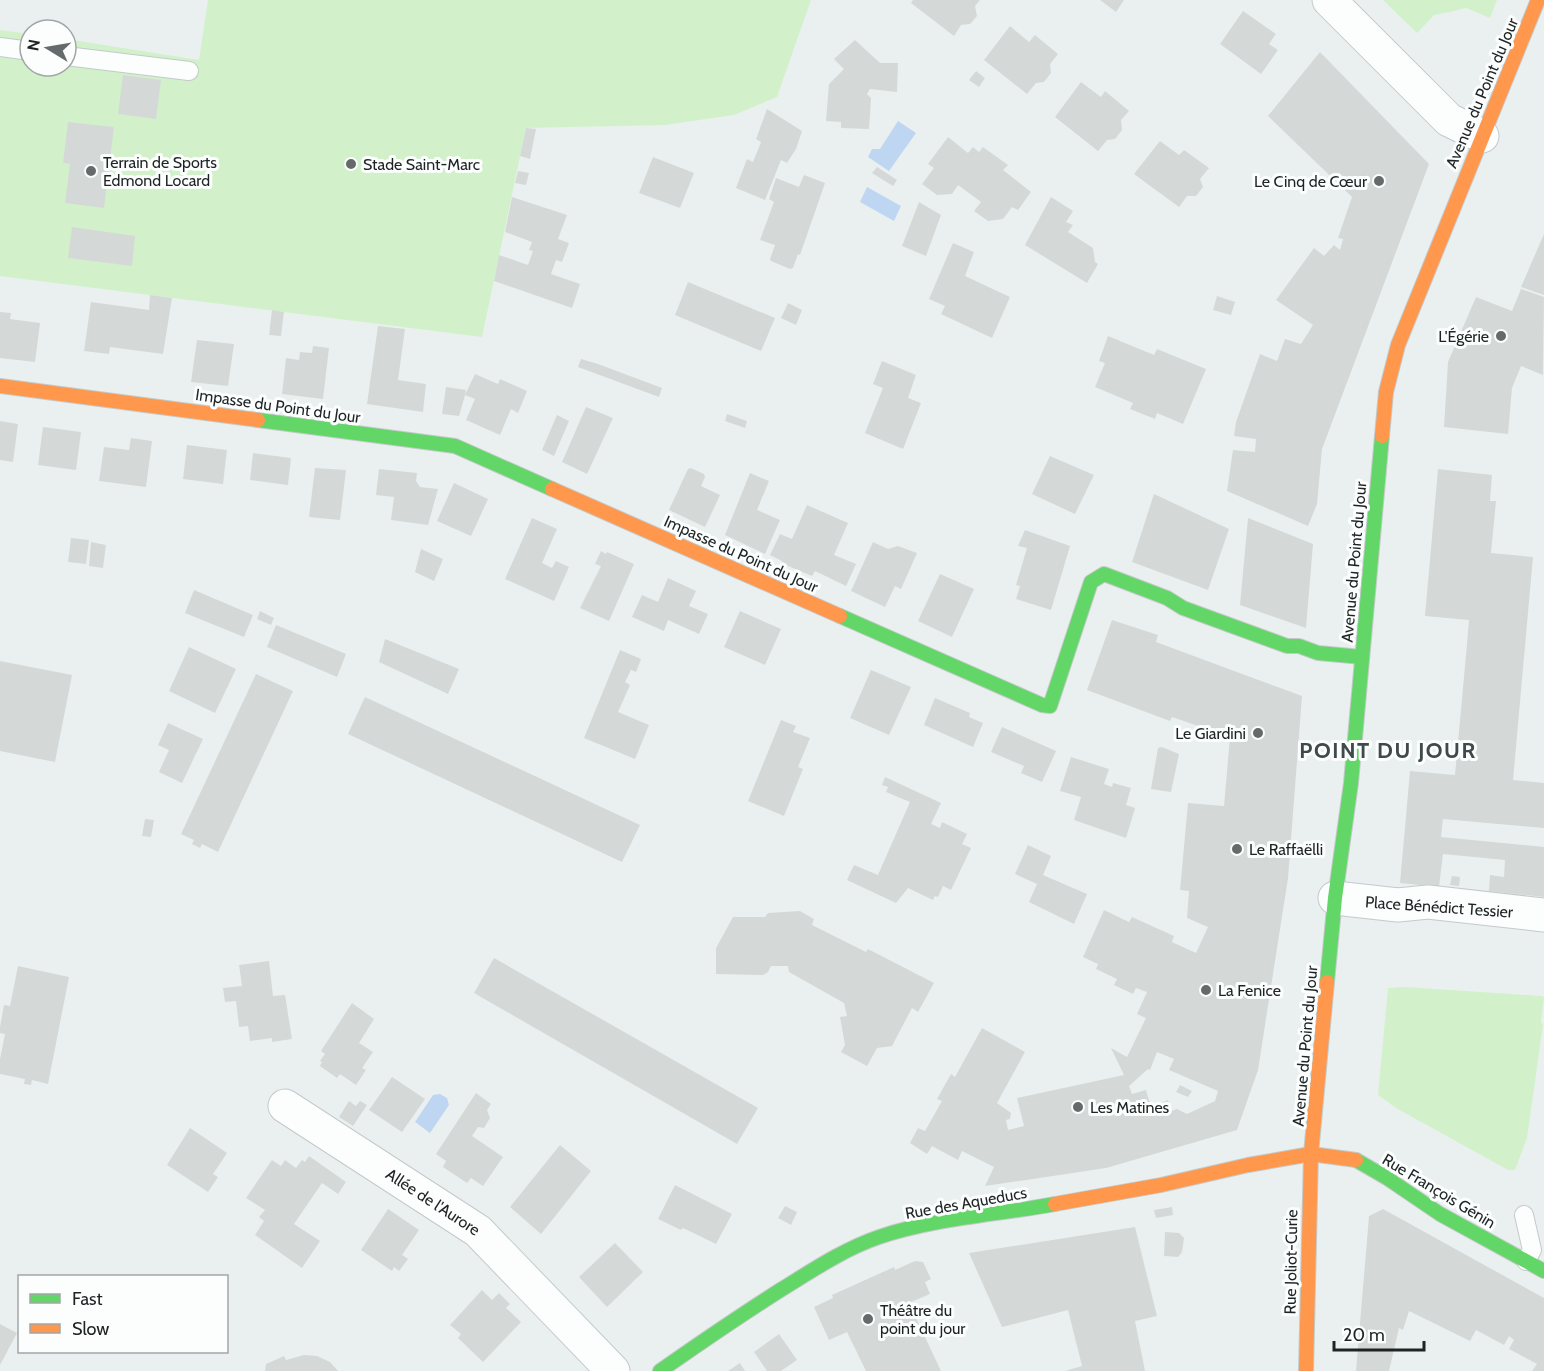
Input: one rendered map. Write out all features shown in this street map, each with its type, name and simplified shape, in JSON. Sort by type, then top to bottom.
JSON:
[{"type":"street","points":[[1329,0],[1449,120],[1482,136]]},
{"type":"street","name":"Avenue du Point du Jour","points":[[1311,1154],[1335,898],[1347,817],[1388,379],[1412,308],[1538,0]]},
{"type":"street","name":"Impasse du Point du Jour","points":[[0,386],[455,446],[1042,705],[1050,706],[1091,582],[1104,574],[1167,598],[1183,608],[1287,646],[1299,646],[1318,653],[1362,657]]},
{"type":"street","name":"Place Bénédict Tessier","points":[[1335,898],[1398,905],[1428,902],[1544,915]]},
{"type":"street","name":"Allée de l'Aurore","points":[[285,1106],[478,1231],[613,1371]]},
{"type":"street","name":"Rue François Génin","points":[[1311,1154],[1356,1160],[1364,1164],[1440,1214],[1544,1271]]},
{"type":"street","name":"Rue des Aqueducs","points":[[660,1371],[804,1275],[854,1247],[880,1238],[934,1223],[1150,1187],[1311,1154]]},
{"type":"street","name":"Rue Joliot-Curie","points":[[1305,1371],[1311,1154]]},
{"type":"lane","points":[[0,47],[18,49]]},
{"type":"lane","points":[[78,57],[189,71]]},
{"type":"lane","points":[[1524,1215],[1532,1250],[1526,1261]]},
{"type":"green space","name":"Stade Saint-Marc","points":[[208,0],[811,0],[777,97],[734,115],[665,125],[526,128],[482,337],[0,276],[0,30],[18,32],[18,78],[78,78],[78,41],[199,60]]},
{"type":"green space","points":[[1383,0],[1497,0],[1490,18],[1466,8],[1434,15],[1417,33]]},
{"type":"green space","points":[[1405,987],[1542,996],[1544,998],[1541,1022],[1543,1025],[1527,1138],[1515,1170],[1508,1170],[1396,1108],[1378,1095],[1388,988]]},
{"type":"water","points":[[898,121],[916,133],[889,171],[868,157],[872,149],[880,149]]},
{"type":"water","points":[[867,187],[901,206],[894,221],[860,202]]},
{"type":"water","points":[[440,1094],[447,1098],[449,1105],[430,1133],[415,1122],[433,1095]]},
{"type":"building","points":[[913,0],[980,0],[975,6],[977,16],[970,24],[961,25],[954,36],[911,3]]},
{"type":"building","points":[[1100,0],[1124,0],[1116,12]]},
{"type":"building","points":[[1243,11],[1276,34],[1269,44],[1278,50],[1261,74],[1220,44]]},
{"type":"building","points":[[1010,26],[1029,42],[1035,35],[1058,54],[1050,64],[1051,73],[1044,82],[1036,83],[1027,94],[984,60]]},
{"type":"building","points":[[855,40],[880,63],[898,63],[897,92],[870,89],[867,94],[871,98],[869,129],[841,128],[841,122],[826,121],[829,84],[844,69],[834,59]]},
{"type":"building","points":[[1320,52],[1429,164],[1322,449],[1317,504],[1308,526],[1227,491],[1233,450],[1255,452],[1256,439],[1234,436],[1236,422],[1260,354],[1277,361],[1285,339],[1301,344],[1313,325],[1276,300],[1314,248],[1324,256],[1334,245],[1340,250],[1343,239],[1338,238],[1352,197],[1268,116]]},
{"type":"building","points":[[976,71],[985,78],[979,87],[969,80]]},
{"type":"building","points":[[123,75],[161,80],[156,119],[118,114]]},
{"type":"building","points":[[1081,82],[1101,97],[1105,91],[1129,111],[1121,120],[1122,130],[1115,139],[1107,140],[1098,151],[1055,117]]},
{"type":"building","points":[[767,109],[802,131],[796,149],[787,163],[781,160],[765,200],[736,188],[747,159],[753,162],[761,142],[756,139]]},
{"type":"building","points":[[68,122],[114,127],[104,208],[65,203],[70,164],[63,163]]},
{"type":"building","points":[[526,128],[536,129],[530,159],[520,156]]},
{"type":"building","points":[[948,137],[968,153],[973,147],[979,152],[983,147],[1008,165],[1003,170],[1031,192],[1018,210],[1012,207],[1003,219],[988,221],[974,211],[981,202],[958,185],[952,194],[937,195],[922,184],[934,168],[928,164]]},
{"type":"building","points":[[1160,141],[1179,155],[1184,150],[1209,168],[1200,179],[1203,187],[1196,196],[1187,196],[1179,207],[1134,174]]},
{"type":"building","points":[[653,157],[694,173],[680,208],[639,193]]},
{"type":"building","points":[[877,167],[897,180],[893,186],[872,173]]},
{"type":"building","points":[[518,171],[529,173],[526,185],[515,183]]},
{"type":"building","points":[[804,175],[825,183],[800,255],[798,254],[793,268],[790,269],[771,261],[775,245],[760,240],[774,202],[769,199],[776,178],[799,187]]},
{"type":"building","points":[[512,197],[567,215],[558,239],[569,243],[562,262],[556,260],[551,274],[580,284],[572,308],[494,281],[499,255],[528,265],[533,251],[529,250],[532,242],[505,232]]},
{"type":"building","points":[[1051,197],[1073,211],[1066,222],[1073,225],[1068,232],[1093,248],[1095,262],[1098,264],[1087,283],[1025,245]]},
{"type":"building","points":[[919,202],[941,215],[926,256],[902,246]]},
{"type":"building","points":[[72,227],[135,236],[132,266],[68,258]]},
{"type":"building","points":[[1544,234],[1544,295],[1521,287]]},
{"type":"building","points":[[953,243],[974,252],[965,276],[1010,297],[992,338],[941,314],[945,306],[929,299]]},
{"type":"building","points":[[688,282],[775,318],[761,351],[675,315]]},
{"type":"building","name":"L'Égérie","points":[[1521,289],[1544,297],[1543,375],[1521,366],[1512,388],[1508,434],[1444,427],[1448,362],[1476,297],[1512,311]]},
{"type":"building","points":[[150,295],[172,298],[163,354],[110,347],[109,354],[84,351],[91,302],[149,310]]},
{"type":"building","points":[[1217,296],[1235,302],[1231,315],[1213,310]]},
{"type":"building","points":[[788,303],[802,310],[796,325],[781,318]]},
{"type":"building","points":[[272,310],[284,312],[281,336],[269,335]]},
{"type":"building","points":[[0,312],[11,313],[10,319],[40,323],[35,362],[0,358]]},
{"type":"building","points":[[378,326],[405,329],[398,380],[426,384],[423,412],[367,404]]},
{"type":"building","points":[[1108,336],[1154,355],[1157,349],[1206,369],[1183,424],[1157,413],[1155,419],[1130,409],[1133,403],[1095,387],[1105,363],[1099,361]]},
{"type":"building","points":[[197,340],[234,344],[228,386],[191,382]]},
{"type":"building","points":[[313,346],[329,348],[323,399],[282,394],[286,358],[299,360],[300,352],[312,353]]},
{"type":"building","points":[[581,359],[662,388],[659,397],[578,367]]},
{"type":"building","points":[[882,361],[916,375],[908,398],[921,403],[903,449],[865,433],[883,388],[873,384]]},
{"type":"building","points":[[475,374],[498,384],[500,379],[527,391],[518,413],[511,409],[500,435],[466,420],[475,399],[465,395]]},
{"type":"building","points":[[446,387],[466,390],[459,416],[442,414]]},
{"type":"building","points":[[586,407],[613,418],[587,474],[562,462]]},
{"type":"building","points":[[727,414],[747,421],[745,428],[725,421]]},
{"type":"building","points":[[557,415],[569,421],[554,456],[542,450]]},
{"type":"building","points":[[0,421],[18,424],[13,462],[0,460]]},
{"type":"building","points":[[43,427],[81,432],[76,470],[38,465]]},
{"type":"building","points":[[131,438],[152,441],[146,487],[99,481],[104,447],[129,450]]},
{"type":"building","points":[[187,445],[227,450],[223,484],[183,479]]},
{"type":"building","points":[[253,453],[291,458],[288,485],[250,480]]},
{"type":"building","points":[[1050,456],[1094,475],[1075,514],[1032,494]]},
{"type":"building","points":[[315,468],[346,470],[340,520],[309,517]]},
{"type":"building","points":[[691,468],[704,474],[701,486],[720,495],[705,527],[669,510],[688,469]]},
{"type":"building","points":[[379,469],[417,473],[416,481],[420,487],[438,489],[428,525],[391,520],[394,497],[376,495]]},
{"type":"building","points":[[1438,469],[1492,475],[1490,501],[1496,501],[1491,553],[1533,557],[1513,780],[1544,783],[1544,828],[1443,819],[1441,837],[1544,847],[1544,897],[1489,891],[1490,875],[1504,877],[1505,860],[1443,854],[1439,887],[1400,883],[1410,771],[1455,775],[1469,620],[1425,616]]},
{"type":"building","points":[[750,473],[769,481],[757,510],[780,520],[765,554],[725,535]]},
{"type":"building","points":[[454,483],[488,499],[471,536],[437,521]]},
{"type":"building","points":[[1154,494],[1229,529],[1208,590],[1132,562]]},
{"type":"building","points":[[807,505],[848,523],[834,555],[856,564],[846,586],[815,571],[812,576],[781,563],[782,561],[770,555],[780,534],[792,539]]},
{"type":"building","points":[[532,518],[557,529],[542,563],[552,568],[556,561],[569,567],[554,601],[505,579]]},
{"type":"building","points":[[1248,518],[1313,544],[1306,628],[1240,605]]},
{"type":"building","points":[[1025,530],[1070,546],[1051,610],[1016,599],[1020,586],[1016,585],[1027,548],[1018,546]]},
{"type":"building","points":[[71,538],[89,540],[86,564],[68,562]]},
{"type":"building","points":[[91,542],[106,545],[103,568],[89,566]]},
{"type":"building","points":[[873,542],[888,549],[898,546],[917,553],[901,589],[895,586],[885,607],[851,591]]},
{"type":"building","points":[[421,549],[443,559],[434,581],[415,572]]},
{"type":"building","points":[[601,551],[634,564],[609,621],[580,608],[601,566],[595,564]]},
{"type":"building","points":[[940,574],[974,589],[952,637],[918,621]]},
{"type":"building","points":[[668,578],[696,591],[689,606],[708,614],[699,634],[668,620],[664,631],[632,617],[642,595],[658,602]]},
{"type":"building","points":[[194,590],[253,615],[244,637],[185,613]]},
{"type":"building","points":[[260,611],[274,618],[271,625],[257,619]]},
{"type":"building","points":[[740,611],[781,629],[765,665],[724,647]]},
{"type":"building","points":[[1112,620],[1158,635],[1156,642],[1302,696],[1288,878],[1258,1070],[1237,1130],[1106,1168],[985,1186],[994,1167],[962,1151],[958,1160],[932,1146],[927,1154],[910,1143],[918,1128],[925,1131],[942,1101],[937,1099],[951,1074],[955,1077],[982,1028],[1025,1052],[997,1103],[1011,1113],[1010,1119],[1006,1120],[1008,1130],[1024,1126],[1017,1098],[1124,1075],[1111,1048],[1127,1057],[1146,1018],[1137,1014],[1147,992],[1136,988],[1133,994],[1114,985],[1117,979],[1096,969],[1098,964],[1083,957],[1104,910],[1129,922],[1132,917],[1174,936],[1172,942],[1196,953],[1208,927],[1187,918],[1189,891],[1180,890],[1188,803],[1224,806],[1230,737],[1172,717],[1170,721],[1087,690]],"holes":[[[1157,1052],[1174,1059],[1169,1070],[1218,1091],[1215,1101],[1187,1114],[1177,1109],[1171,1111],[1168,1100],[1151,1107],[1146,1090],[1132,1094],[1129,1086],[1148,1069],[1150,1070]]]},
{"type":"building","points":[[276,625],[346,654],[337,677],[267,647]]},
{"type":"building","points":[[385,639],[459,669],[448,694],[379,662]]},
{"type":"building","points":[[189,647],[236,669],[215,713],[169,691]]},
{"type":"building","points":[[620,650],[641,659],[636,672],[631,670],[625,682],[630,685],[618,712],[649,725],[635,759],[584,738]]},
{"type":"building","points":[[0,661],[72,675],[55,762],[0,751]]},
{"type":"building","points":[[871,670],[911,687],[889,735],[850,718]]},
{"type":"building","points":[[256,674],[293,691],[218,852],[202,844],[200,848],[192,844],[194,840],[181,834]]},
{"type":"building","points":[[365,697],[640,825],[622,862],[348,734]]},
{"type":"building","points":[[935,698],[970,713],[969,717],[983,723],[973,747],[924,725]]},
{"type":"building","points":[[781,720],[796,726],[793,732],[810,738],[798,767],[803,769],[784,816],[748,801]]},
{"type":"building","points":[[168,723],[203,739],[182,783],[159,772],[169,750],[158,745]]},
{"type":"building","points":[[1002,727],[1056,751],[1042,782],[1021,773],[1024,766],[991,752]]},
{"type":"building","points":[[1162,747],[1179,754],[1171,792],[1151,789],[1158,748]]},
{"type":"building","points":[[1071,757],[1109,769],[1104,784],[1112,787],[1113,783],[1131,788],[1126,805],[1135,808],[1126,838],[1074,820],[1081,797],[1060,791]]},
{"type":"building","points":[[885,777],[941,803],[931,824],[940,828],[942,822],[967,834],[962,844],[971,848],[951,890],[943,886],[938,897],[935,896],[933,900],[908,888],[896,903],[847,880],[854,865],[878,875],[910,802],[886,792],[888,787],[882,785]]},
{"type":"building","points":[[145,819],[154,820],[151,837],[142,836]]},
{"type":"building","points":[[1028,845],[1051,856],[1043,875],[1087,894],[1074,924],[1029,902],[1037,884],[1015,874]]},
{"type":"building","points":[[1452,876],[1460,877],[1459,886],[1450,885]]},
{"type":"building","points":[[800,911],[814,919],[812,925],[866,952],[868,949],[934,983],[918,1012],[912,1008],[892,1046],[877,1048],[867,1066],[841,1052],[845,1045],[840,1017],[847,1016],[844,1003],[789,972],[788,966],[771,966],[763,975],[716,974],[716,948],[733,917],[765,917],[768,913]]},
{"type":"building","points":[[494,958],[758,1108],[737,1144],[474,993]]},
{"type":"building","points":[[269,961],[273,996],[285,995],[292,1039],[272,1042],[272,1038],[250,1041],[248,1026],[239,1027],[236,1001],[225,1002],[223,988],[242,986],[239,965]]},
{"type":"building","points":[[18,966],[69,977],[48,1084],[32,1080],[31,1085],[24,1084],[25,1079],[0,1074],[0,1059],[5,1034],[0,1033],[0,1027],[4,1005],[10,1006]]},
{"type":"building","points":[[352,1003],[374,1019],[359,1043],[373,1052],[362,1068],[366,1070],[356,1085],[340,1074],[337,1078],[320,1066],[322,1062],[320,1061],[325,1054],[321,1051]]},
{"type":"building","points":[[392,1077],[425,1099],[402,1132],[369,1110]]},
{"type":"building","points":[[1180,1085],[1192,1091],[1188,1097],[1176,1092]]},
{"type":"building","points":[[476,1093],[491,1104],[487,1110],[490,1118],[484,1128],[478,1127],[472,1136],[503,1157],[483,1186],[471,1178],[467,1183],[443,1167],[446,1161],[436,1154]]},
{"type":"building","points":[[349,1101],[356,1106],[360,1101],[367,1105],[353,1126],[339,1117]]},
{"type":"building","points":[[190,1128],[227,1153],[213,1174],[218,1177],[208,1192],[167,1165]]},
{"type":"building","points":[[560,1145],[591,1171],[541,1234],[510,1207]]},
{"type":"building","points":[[309,1156],[346,1182],[338,1194],[322,1183],[294,1224],[320,1241],[302,1268],[255,1235],[264,1221],[259,1217],[265,1210],[246,1198],[272,1160],[281,1166],[285,1160],[296,1168],[302,1160],[305,1162]]},
{"type":"building","points":[[675,1185],[732,1214],[716,1244],[658,1219]]},
{"type":"building","points":[[785,1206],[797,1212],[791,1225],[778,1218]]},
{"type":"building","points":[[1172,1207],[1173,1215],[1156,1218],[1154,1210]]},
{"type":"building","points":[[388,1209],[419,1230],[402,1255],[408,1259],[399,1271],[394,1267],[392,1271],[361,1250]]},
{"type":"building","points":[[1383,1209],[1544,1298],[1544,1371],[1532,1371],[1537,1364],[1509,1349],[1514,1340],[1509,1336],[1504,1345],[1476,1330],[1470,1341],[1409,1311],[1403,1330],[1399,1328],[1389,1371],[1356,1371],[1369,1216]]},
{"type":"building","points":[[1135,1227],[1157,1316],[1135,1321],[1145,1371],[1065,1371],[1082,1366],[1068,1310],[1002,1327],[969,1253]]},
{"type":"building","points":[[1165,1232],[1179,1233],[1184,1238],[1182,1252],[1178,1257],[1164,1256]]},
{"type":"building","points":[[615,1243],[643,1272],[607,1307],[579,1277]]},
{"type":"building","name":"Théâtre du point du jour","points":[[915,1261],[923,1262],[931,1279],[925,1282],[930,1294],[909,1303],[941,1371],[866,1371],[847,1332],[829,1340],[814,1307],[833,1298],[832,1295],[894,1267],[895,1270]]},
{"type":"building","points":[[482,1290],[492,1300],[499,1293],[510,1304],[506,1308],[521,1322],[483,1362],[458,1338],[461,1334],[450,1325]]},
{"type":"building","points":[[0,1324],[17,1333],[0,1365]]},
{"type":"building","points":[[779,1334],[797,1360],[781,1371],[767,1371],[754,1352]]},
{"type":"building","points":[[304,1355],[317,1356],[330,1362],[338,1371],[265,1371],[266,1364],[284,1356],[286,1360]]},
{"type":"building","points":[[740,1363],[745,1371],[728,1371]]},
{"type":"traffic: fast","points":[[258,420],[455,446],[552,489]]},
{"type":"traffic: fast","points":[[1327,982],[1335,898],[1351,783],[1382,436]]},
{"type":"traffic: fast","points":[[840,616],[1042,705],[1050,706],[1091,582],[1104,574],[1167,598],[1183,608],[1287,646],[1299,646],[1318,653],[1362,657]]},
{"type":"traffic: fast","points":[[1356,1160],[1440,1214],[1544,1271]]},
{"type":"traffic: fast","points":[[660,1371],[782,1289],[829,1260],[866,1242],[922,1225],[1055,1204]]},
{"type":"traffic: slow","points":[[1382,436],[1386,392],[1398,345],[1538,0]]},
{"type":"traffic: slow","points":[[0,386],[258,420]]},
{"type":"traffic: slow","points":[[552,489],[840,616]]},
{"type":"traffic: slow","points":[[1306,1371],[1311,1154],[1327,982]]},
{"type":"traffic: slow","points":[[1055,1204],[1311,1154],[1356,1160]]},
{"type":"place","name":"Stade Saint-Marc","points":[[351,164]]},
{"type":"place","name":"Terrain de Sports Edmond Locard","points":[[91,171]]},
{"type":"place","name":"Le Cinq de Cœur","points":[[1379,181]]},
{"type":"place","name":"L'Égérie","points":[[1501,336]]},
{"type":"place","name":"Le Giardini","points":[[1258,733]]},
{"type":"place","name":"Le Raffaëlli","points":[[1237,849]]},
{"type":"place","name":"La Fenice","points":[[1206,990]]},
{"type":"place","name":"Les Matines","points":[[1078,1107]]},
{"type":"place","name":"Théâtre du point du jour","points":[[868,1319]]},
{"type":"district","name":"POINT DU JOUR","points":[[1388,750]]}]
